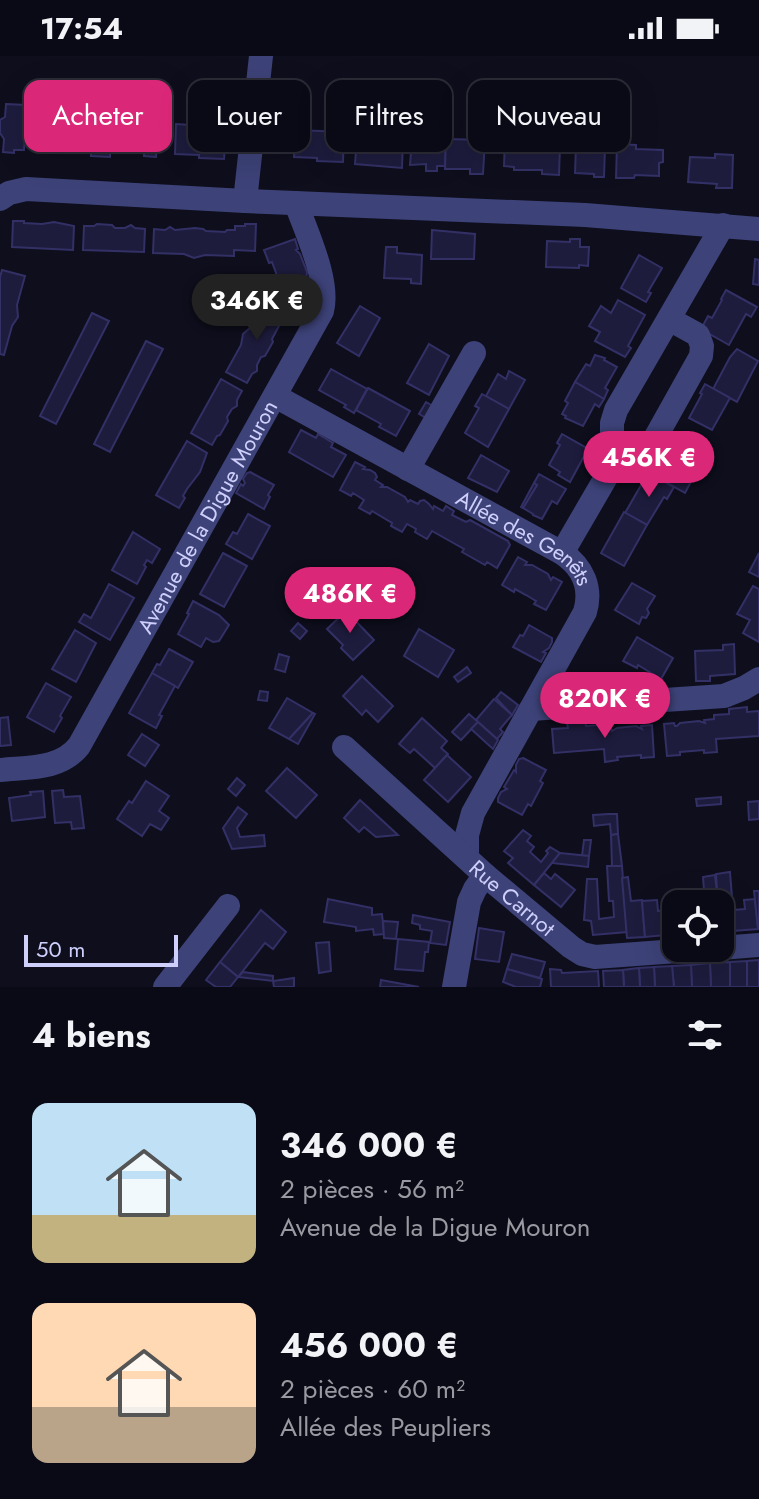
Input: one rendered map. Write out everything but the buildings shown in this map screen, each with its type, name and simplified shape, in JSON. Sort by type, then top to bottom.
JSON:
[{"type":"street","points":[[245,201],[261,56]]},
{"type":"street","points":[[0,199],[26,189],[585,215],[759,229]]},
{"type":"street","name":"Avenue de la Digue Mouron","points":[[0,770],[52,765],[67,758],[79,746],[322,311],[325,301],[323,281],[296,203]]},
{"type":"street","points":[[562,553],[609,474],[613,455],[613,417],[723,225]]},
{"type":"street","points":[[613,455],[641,453],[649,449],[701,356],[702,346],[698,335],[669,319]]},
{"type":"street","points":[[408,469],[474,353]]},
{"type":"street","name":"Allée des Genêts","points":[[275,396],[562,553],[581,571],[587,588],[585,612],[473,813],[467,835],[467,858]]},
{"type":"street","points":[[531,709],[724,696],[759,679]]},
{"type":"street","name":"Rue Carnot","points":[[344,747],[485,875],[571,947],[595,957],[662,952]]},
{"type":"street","points":[[454,987],[469,902],[485,875]]},
{"type":"street","points":[[165,987],[228,906]]},
{"type":"street","name":"Rue Carnot","points":[[734,947],[759,945]]}]
